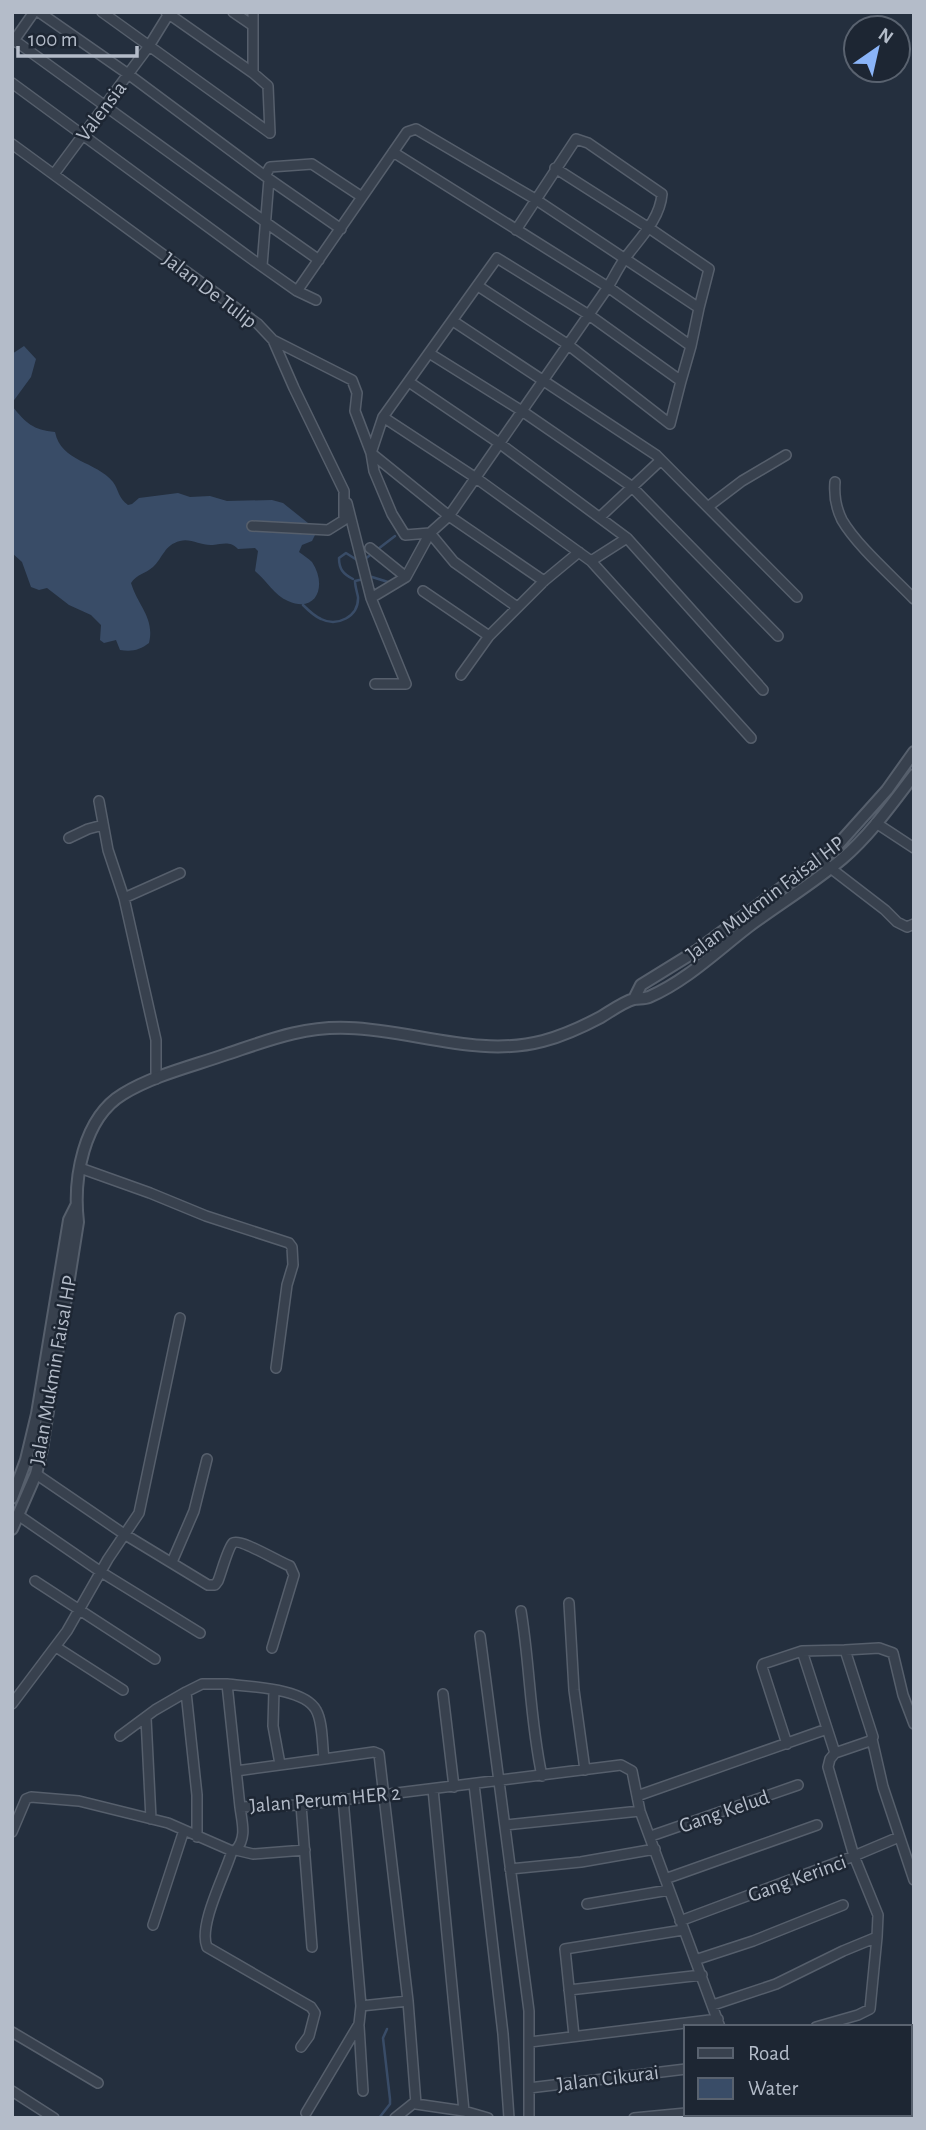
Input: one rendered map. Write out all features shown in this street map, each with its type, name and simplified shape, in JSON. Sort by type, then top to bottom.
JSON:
[{"type":"street","points":[[319,260],[13,41],[37,12],[128,74],[267,178],[341,229]]},
{"type":"street","points":[[102,12],[270,133],[268,86],[169,13]]},
{"type":"street","points":[[233,12],[252,24]]},
{"type":"street","points":[[253,12],[253,73]]},
{"type":"street","name":"Valensia","points":[[54,174],[149,46],[169,13]]},
{"type":"street","points":[[12,83],[262,266],[316,300]]},
{"type":"street","points":[[298,290],[407,132],[416,129],[535,199],[699,308]]},
{"type":"street","points":[[371,594],[406,577],[430,533],[449,516],[589,315],[625,258],[649,228],[662,203],[663,194],[589,143],[576,139],[516,230]]},
{"type":"street","name":"Jalan De Tulip","points":[[12,144],[258,324],[273,340],[293,388],[344,491],[371,594],[406,684],[375,684]]},
{"type":"street","points":[[393,152],[608,287],[691,346]]},
{"type":"street","points":[[262,266],[267,178],[270,167],[312,164],[362,197]]},
{"type":"street","points":[[478,286],[567,344],[670,424],[709,269],[555,169]]},
{"type":"street","points":[[372,453],[383,417],[497,258],[589,315],[681,381]]},
{"type":"street","points":[[453,321],[661,460],[797,597]]},
{"type":"street","points":[[273,340],[352,380],[357,393],[355,411],[372,453],[374,471],[392,514],[405,535],[430,533]]},
{"type":"street","points":[[429,353],[522,411],[631,486],[778,636]]},
{"type":"street","points":[[409,382],[499,443],[627,538],[764,690]]},
{"type":"street","points":[[383,417],[476,478],[591,561],[751,738]]},
{"type":"street","points":[[372,453],[449,516],[544,581]]},
{"type":"street","points":[[709,506],[741,481],[786,455]]},
{"type":"street","points":[[600,517],[661,460]]},
{"type":"street","points":[[835,482],[834,495],[842,519],[914,599]]},
{"type":"street","points":[[252,526],[328,530],[344,520],[344,491]]},
{"type":"street","points":[[430,533],[454,562],[517,607]]},
{"type":"street","points":[[591,561],[627,538]]},
{"type":"street","points":[[370,548],[406,577]]},
{"type":"street","points":[[461,675],[489,636],[544,581],[579,552]]},
{"type":"street","points":[[423,591],[489,636]]},
{"type":"street","name":"Jalan Mukmin Faisal HP","points":[[634,999],[641,985],[696,951],[835,848],[867,814],[914,752]]},
{"type":"street","name":"Jalan Mukmin Faisal HP","points":[[12,1528],[36,1474],[42,1449],[78,1222],[76,1206],[80,1168],[91,1130],[98,1118],[121,1095],[156,1079],[306,1029],[351,1028],[478,1046],[509,1046],[543,1041],[592,1022],[634,999],[647,999],[699,966],[829,869],[876,823],[914,775]]},
{"type":"street","points":[[99,801],[108,850],[124,898],[156,1040],[156,1079]]},
{"type":"street","points":[[876,823],[914,848]]},
{"type":"street","points":[[69,838],[103,825]]},
{"type":"street","points":[[820,860],[897,922],[907,927],[914,924]]},
{"type":"street","points":[[124,898],[180,873]]},
{"type":"street","points":[[80,1168],[206,1216],[289,1243],[292,1247],[293,1265],[287,1285],[276,1368]]},
{"type":"street","name":"Jalan Mukmin Faisal HP","points":[[12,1498],[26,1460],[37,1414],[69,1220],[76,1206]]},
{"type":"street","points":[[12,1704],[56,1647],[139,1513],[180,1318]]},
{"type":"street","points":[[172,1562],[194,1511],[207,1459]]},
{"type":"street","points":[[36,1474],[124,1534],[208,1585],[215,1584],[232,1544],[243,1542],[290,1566],[294,1575],[272,1648]]},
{"type":"street","points":[[18,1515],[101,1572],[200,1633]]},
{"type":"street","points":[[35,1581],[155,1660]]},
{"type":"street","points":[[569,1603],[574,1690],[585,1770]]},
{"type":"street","points":[[521,1611],[542,1776]]},
{"type":"street","points":[[480,1636],[529,2011],[529,2118]]},
{"type":"street","points":[[56,1647],[123,1690]]},
{"type":"street","points":[[787,1744],[762,1667],[766,1662],[803,1651],[879,1648],[893,1653],[914,1724]]},
{"type":"street","points":[[845,1650],[867,1718],[883,1787],[914,1880]]},
{"type":"street","points":[[803,1651],[835,1754]]},
{"type":"street","points":[[120,1736],[155,1710],[202,1684],[227,1684],[293,1693],[312,1704],[318,1712],[324,1759]]},
{"type":"street","points":[[227,1684],[240,1807]]},
{"type":"street","points":[[274,1690],[274,1726],[280,1764]]},
{"type":"street","points":[[186,1692],[197,1795],[197,1837]]},
{"type":"street","points":[[443,1694],[454,1787]]},
{"type":"street","points":[[146,1718],[151,1819]]},
{"type":"street","points":[[697,2025],[719,2023],[681,1925],[637,1796],[827,1729]]},
{"type":"street","points":[[872,1739],[835,1754],[828,1767],[855,1856],[900,1837]]},
{"type":"street","points":[[236,1771],[374,1752],[379,1754],[408,2001],[415,2102],[436,2113],[464,2111],[488,2118]]},
{"type":"street","name":"Jalan Perum HER 2","points":[[301,2047],[309,2036],[315,2013],[311,2007],[208,1947],[204,1939],[206,1922],[234,1850],[244,1835],[240,1807],[300,1805],[621,1765],[632,1771],[637,1796]]},
{"type":"street","points":[[474,1784],[503,2034],[509,2118]]},
{"type":"street","name":"Gang Kelud","points":[[651,1836],[798,1785]]},
{"type":"street","points":[[433,1789],[464,2111]]},
{"type":"street","points":[[12,1832],[22,1804],[31,1797],[79,1801],[151,1819],[234,1850],[253,1854],[305,1850]]},
{"type":"street","points":[[343,1798],[361,2007],[359,2024],[363,2091]]},
{"type":"street","points":[[300,1805],[312,1947]]},
{"type":"street","points":[[506,1825],[640,1811]]},
{"type":"street","points":[[665,1879],[817,1825]]},
{"type":"street","points":[[153,1925],[184,1830]]},
{"type":"street","points":[[510,1869],[581,1862],[655,1849]]},
{"type":"street","name":"Gang Kerinci","points":[[569,1990],[565,1949],[681,1925],[855,1856],[878,1915],[877,1937]]},
{"type":"street","points":[[587,1904],[669,1890]]},
{"type":"street","points":[[695,1960],[753,1941],[843,1905]]},
{"type":"street","points":[[713,2005],[776,1984],[877,1937],[870,2009],[822,2025]]},
{"type":"street","points":[[573,2036],[569,1990],[702,1975]]},
{"type":"street","points":[[361,2007],[408,2001]]},
{"type":"street","points":[[306,2113],[359,2024]]},
{"type":"street","points":[[530,2042],[684,2026]]},
{"type":"street","points":[[12,2032],[98,2083]]},
{"type":"street","name":"Jalan Cikurai","points":[[529,2088],[684,2069]]},
{"type":"street","points":[[12,2091],[54,2118]]},
{"type":"street","points":[[395,2118],[415,2102]]},
{"type":"street","points":[[634,2118],[684,2113]]},
{"type":"water","points":[[24,346],[36,359],[31,377],[12,403],[12,354]]},
{"type":"water","points":[[12,406],[30,425],[55,432],[64,450],[106,475],[128,505],[139,498],[178,493],[190,497],[210,496],[227,501],[272,500],[283,503],[313,527],[316,533],[312,541],[302,545],[299,552],[312,562],[317,571],[317,595],[307,603],[298,604],[279,595],[255,571],[258,551],[255,548],[238,549],[229,544],[209,545],[180,541],[170,545],[153,567],[131,583],[148,619],[149,643],[128,651],[120,650],[116,640],[104,643],[100,640],[101,625],[91,615],[69,605],[47,588],[39,590],[31,587],[22,562],[12,553]]},
{"type":"waterway","points":[[365,559],[395,536]]},
{"type":"waterway","points":[[353,579],[342,571],[339,558],[346,553],[357,560]]},
{"type":"waterway","points":[[303,605],[321,619],[340,621],[355,610],[358,597],[355,581],[372,577],[388,582]]},
{"type":"waterway","points":[[379,2118],[390,2104],[383,2038],[387,2029]]}]
